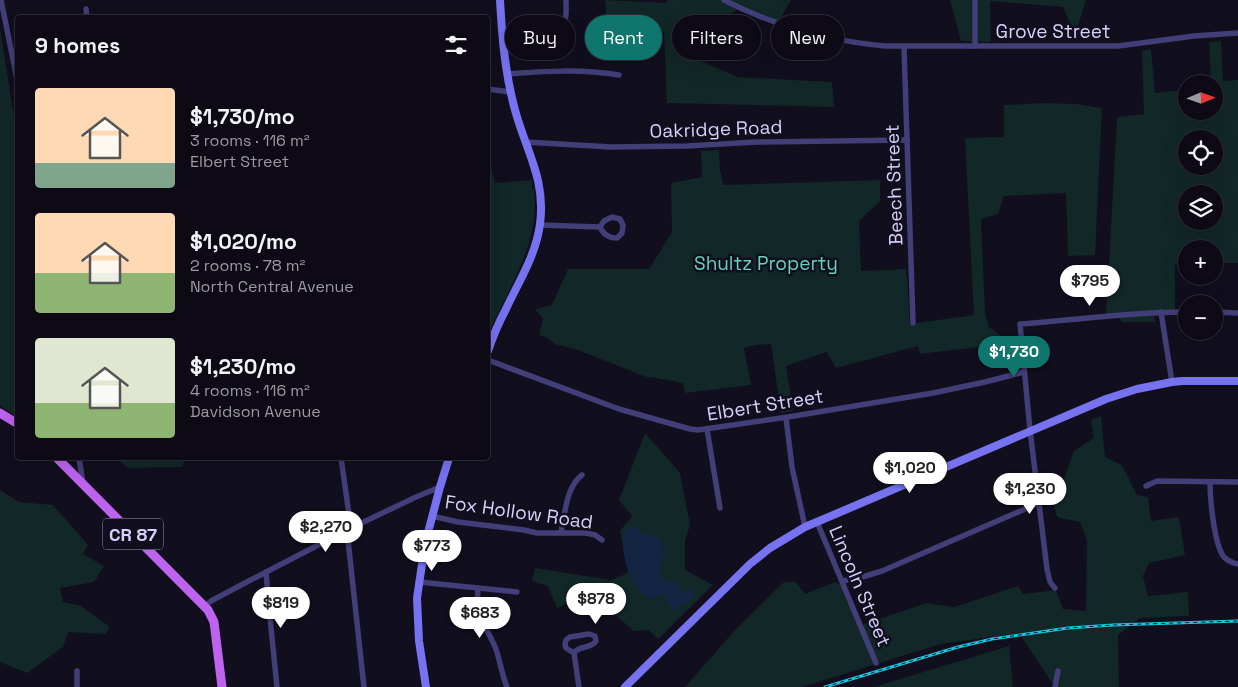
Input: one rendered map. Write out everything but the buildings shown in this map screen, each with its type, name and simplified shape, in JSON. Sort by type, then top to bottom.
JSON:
[{"type":"main road","points":[[490,345],[525,271],[535,244],[540,225],[541,204],[534,164],[515,112],[510,92],[502,41],[500,0]]},
{"type":"main road","points":[[625,687],[750,564],[770,548],[805,527],[1120,393],[1182,381],[1238,382]]},
{"type":"main road","points":[[0,413],[15,422]]},
{"type":"main road","name":"CR 87","points":[[59,460],[206,608],[214,622],[222,687]]},
{"type":"main road","points":[[426,687],[417,598],[422,558],[448,460]]},
{"type":"street","points":[[1,0],[15,65]]},
{"type":"street","points":[[566,0],[567,15]]},
{"type":"street","name":"Grove Street","points":[[724,0],[770,20],[813,34],[849,42],[885,46],[1118,46],[1194,36],[1238,33]]},
{"type":"street","points":[[975,0],[975,46]]},
{"type":"street","points":[[86,9],[87,15]]},
{"type":"street","name":"Beech Street","points":[[904,46],[914,323]]},
{"type":"street","points":[[507,74],[572,71],[619,75]]},
{"type":"street","points":[[490,89],[510,92]]},
{"type":"street","name":"Oakridge Road","points":[[526,142],[611,147],[687,146],[756,142],[907,140]]},
{"type":"street","points":[[540,225],[600,227]]},
{"type":"street","points":[[1161,312],[1172,382]]},
{"type":"street","points":[[1056,588],[1050,582],[1047,569],[1030,430],[1020,324],[1111,315],[1178,312]]},
{"type":"street","points":[[1223,312],[1238,313]]},
{"type":"street","name":"Elbert Street","points":[[490,361],[620,409],[690,429],[707,429],[786,418],[958,388],[1024,372]]},
{"type":"street","name":"Lincoln Street","points":[[786,418],[792,467],[805,527]]},
{"type":"street","points":[[707,429],[720,508]]},
{"type":"street","points":[[79,460],[83,484]]},
{"type":"street","points":[[341,460],[364,687]]},
{"type":"street","points":[[560,532],[572,487],[576,479],[582,475]]},
{"type":"street","points":[[1146,486],[1157,481],[1238,482]]},
{"type":"street","points":[[1210,482],[1212,511],[1220,547],[1228,561],[1238,564]]},
{"type":"street","points":[[206,608],[211,601],[266,572],[416,497],[440,487]]},
{"type":"street","points":[[842,582],[882,571],[1039,504]]},
{"type":"street","name":"Fox Hollow Road","points":[[432,516],[458,522],[537,533],[586,533],[595,535],[602,540]]},
{"type":"street","name":"Lincoln Street","points":[[816,522],[876,663]]},
{"type":"street","points":[[266,572],[277,687]]},
{"type":"street","points":[[419,582],[517,592]]},
{"type":"street","points":[[478,589],[477,606],[479,615],[496,649],[507,687]]},
{"type":"street","points":[[574,653],[566,648],[566,640],[570,637],[589,634],[595,636],[595,644],[578,648],[574,653],[579,687]]},
{"type":"street","points":[[77,671],[77,687]]},
{"type":"street","points":[[1056,687],[1058,671]]},
{"type":"green space","points":[[605,0],[666,3],[668,0],[791,0],[783,15],[771,15],[771,20],[739,8],[730,15],[672,15],[672,60],[699,60],[738,77],[832,82],[834,107],[667,103],[662,15],[606,15]]},
{"type":"green space","points":[[950,0],[1086,0],[1075,35],[1063,7],[990,1],[991,42],[961,41]]},
{"type":"green space","points":[[0,28],[15,123],[15,416],[0,406]]},
{"type":"green space","points":[[1221,41],[1223,75],[1211,75],[1209,42]]},
{"type":"green space","points":[[1151,49],[1155,93],[1178,91],[1178,120],[1223,120],[1223,81],[1238,80],[1238,263],[1223,263],[1223,240],[1178,240],[1178,264],[1175,264],[1175,315],[1154,315],[1155,322],[1121,322],[1120,317],[1106,317],[1117,117],[1144,114],[1142,51]]},
{"type":"green space","name":"Shultz Property","points":[[1076,104],[1102,108],[1095,255],[1068,256],[1066,193],[1004,196],[998,214],[981,219],[985,313],[989,327],[1011,343],[920,354],[918,346],[836,368],[826,352],[786,366],[793,411],[781,413],[771,344],[744,348],[751,385],[685,393],[683,383],[649,378],[578,350],[555,344],[546,337],[539,335],[543,319],[535,309],[552,305],[568,269],[649,269],[672,232],[671,183],[702,177],[701,151],[719,150],[720,172],[723,185],[880,180],[880,201],[859,221],[861,271],[906,269],[910,324],[974,315],[965,138],[1004,137],[1004,105]]},
{"type":"green space","points":[[490,162],[495,183],[532,180],[532,189],[534,189],[535,209],[533,228],[528,247],[490,331]]},
{"type":"green space","points":[[1101,416],[1105,457],[1122,465],[1137,495],[1148,497],[1151,521],[1179,517],[1185,555],[1149,563],[1143,576],[1148,596],[1188,592],[1189,616],[1140,618],[1118,635],[1119,687],[1055,687],[1019,633],[941,644],[802,687],[685,687],[736,629],[784,582],[796,582],[805,594],[835,582],[846,588],[862,625],[926,603],[954,607],[1018,586],[1023,594],[1056,590],[1063,609],[1086,611],[1087,541],[1080,522],[1057,517],[1054,505],[1074,451],[1094,438],[1091,420]]},
{"type":"green space","points":[[645,433],[680,473],[690,525],[685,540],[685,570],[713,585],[658,639],[649,630],[634,631],[590,594],[557,608],[548,586],[532,581],[535,568],[611,580],[628,573],[620,531],[632,516],[619,500]]},
{"type":"green space","points":[[118,460],[184,460],[183,467],[129,468]]},
{"type":"green space","points":[[0,490],[19,502],[53,505],[88,545],[83,554],[104,566],[94,582],[60,588],[63,602],[81,606],[110,627],[105,634],[68,632],[63,647],[27,673],[0,662]]},
{"type":"green space","points":[[1009,646],[1013,687],[874,687]]},
{"type":"water","points":[[635,526],[643,534],[651,534],[661,541],[664,554],[660,569],[661,578],[667,581],[675,581],[684,595],[687,589],[692,588],[695,593],[693,599],[681,605],[677,611],[671,608],[666,598],[662,595],[650,598],[643,594],[631,577],[624,555],[623,544],[624,535],[628,528]]},
{"type":"railway","points":[[825,687],[958,647],[992,639],[1068,628],[1238,621]]}]
